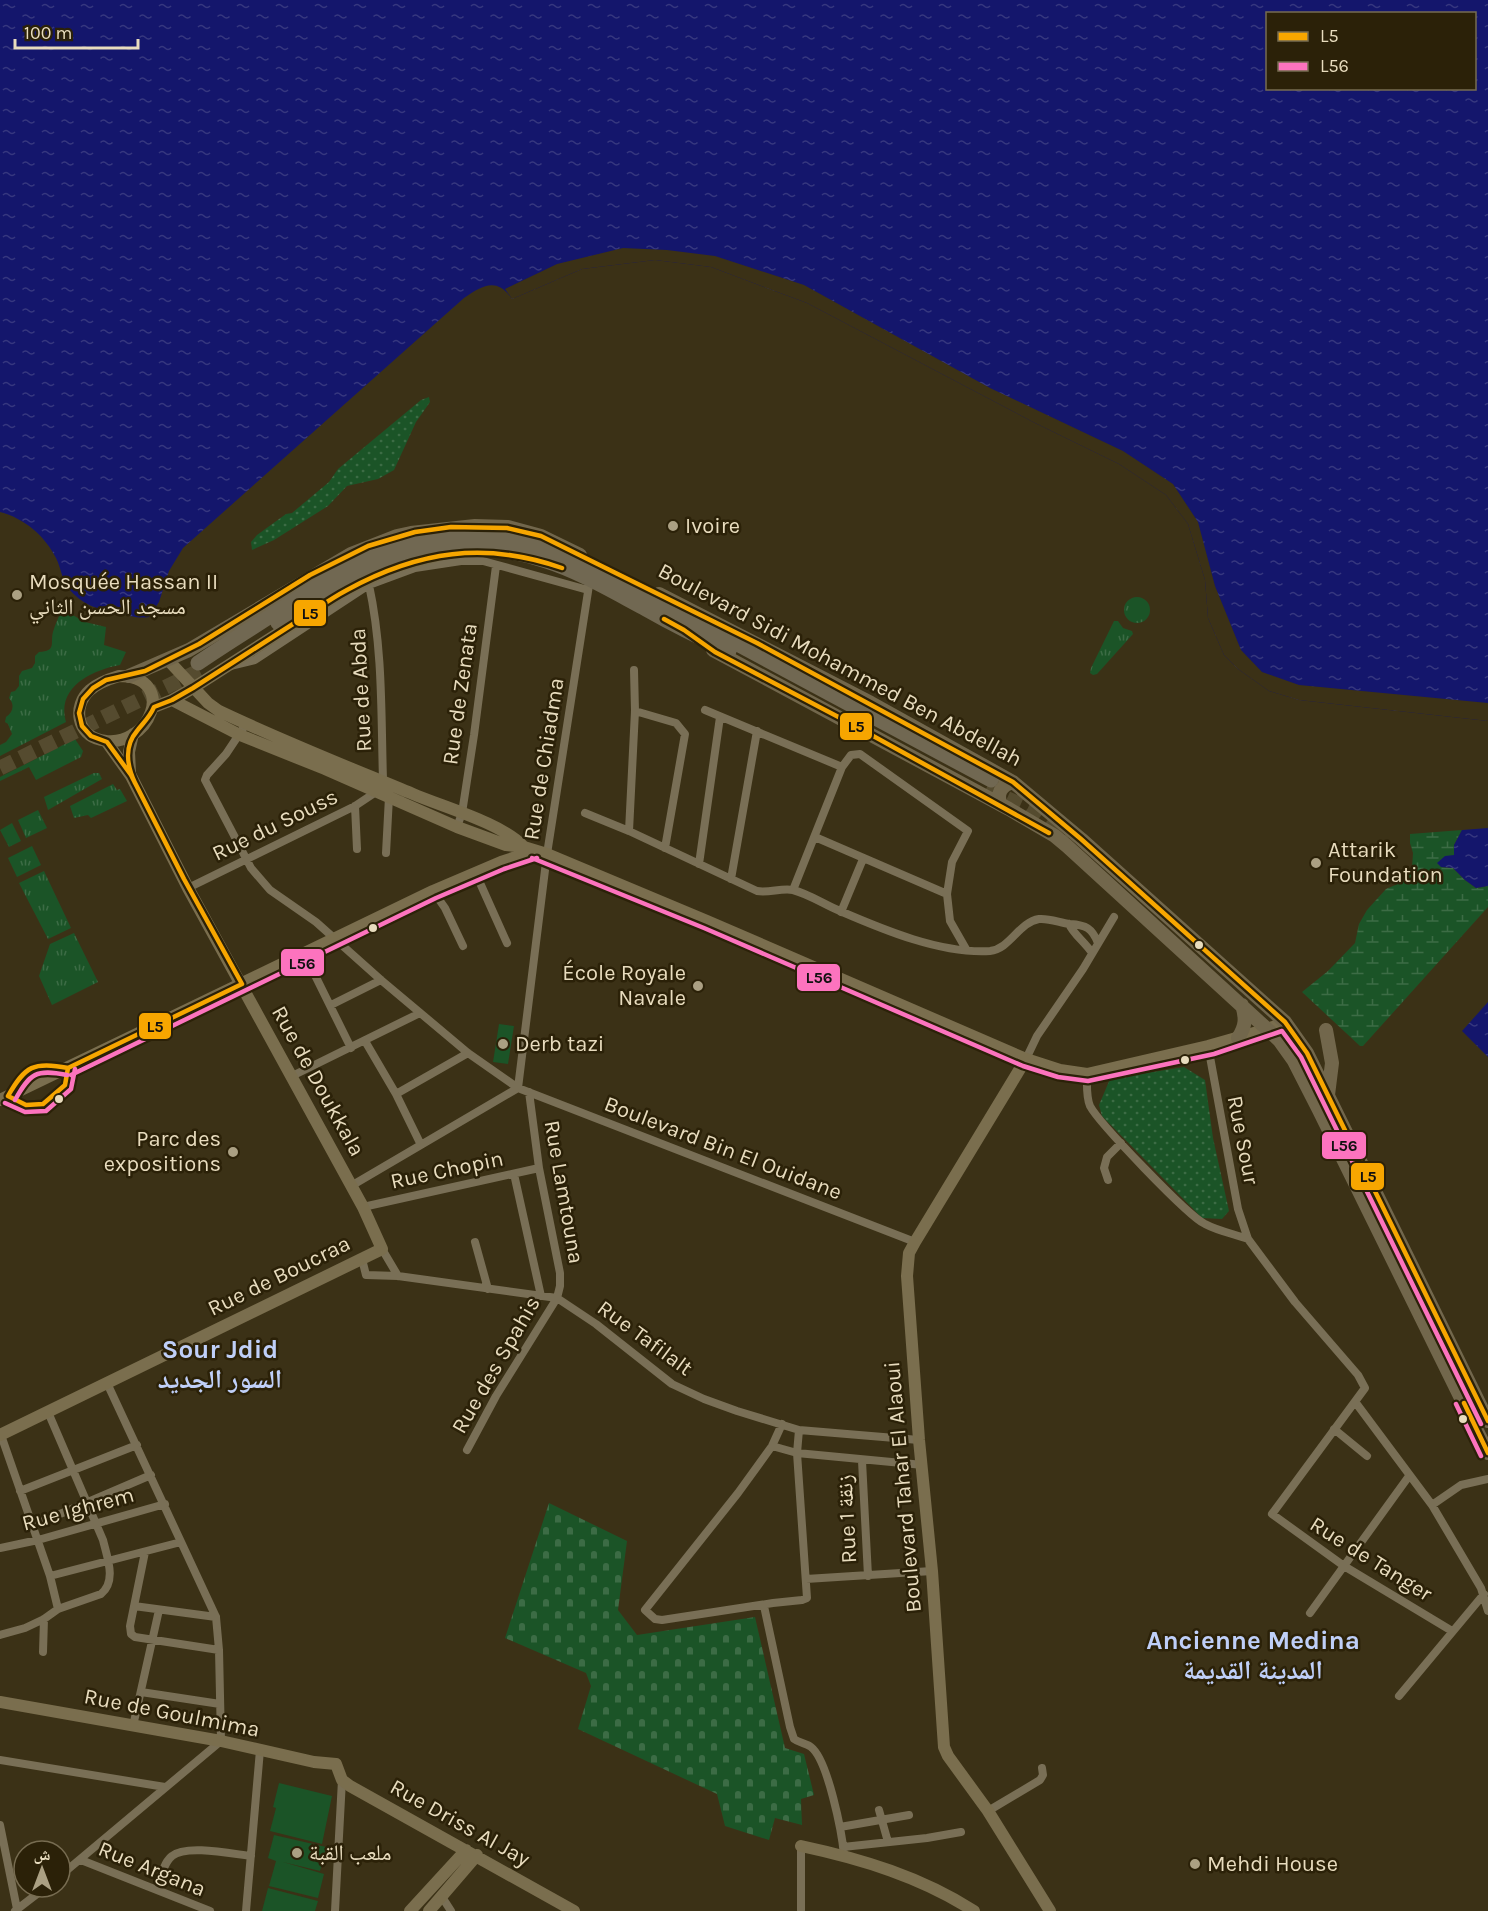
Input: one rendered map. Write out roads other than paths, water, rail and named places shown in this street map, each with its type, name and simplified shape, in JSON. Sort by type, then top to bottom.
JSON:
[{"type":"highway","points":[[427,538],[441,529]]},
{"type":"highway","name":"Boulevard Sidi Mohammed Ben Abdellah","points":[[451,535],[496,536],[550,549],[590,565],[688,625],[589,585],[545,560],[497,558],[471,548],[445,548],[410,554],[377,565],[200,666],[350,565],[392,547],[427,538],[451,535]]},
{"type":"highway","points":[[688,625],[988,784]]},
{"type":"main road","name":"Boulevard Sidi Mohammed Ben Abdellah","points":[[129,676],[189,650],[351,554],[397,536],[475,526],[508,527],[525,530],[554,541],[757,643],[1016,784],[1081,839],[1285,1022],[1307,1053],[1328,1095],[1414,1286]]},
{"type":"main road","name":"Boulevard Sidi Mohammed Ben Abdellah","points":[[688,625],[715,652],[1044,829],[1067,846],[1242,1005],[1286,1047],[1414,1286]]},
{"type":"main road","points":[[1016,784],[1021,791],[1020,801],[1017,805],[1005,807],[999,801],[1000,790],[1003,786],[1016,784]]},
{"type":"main road","points":[[1238,1038],[1245,1023],[1242,1005]]},
{"type":"main road","points":[[1326,1030],[1332,1063],[1328,1095]]},
{"type":"main road","points":[[1414,1286],[1488,1421]]},
{"type":"main road","points":[[1414,1286],[1488,1453]]},
{"type":"street","points":[[154,707],[193,688],[369,577],[394,567],[445,554],[497,558]]},
{"type":"street","points":[[227,666],[255,660],[369,585],[415,568],[492,562],[497,558]]},
{"type":"street","name":"Rue de Zenata","points":[[457,827],[462,813],[497,558]]},
{"type":"street","name":"Rue de Abda","points":[[369,585],[378,633],[380,786]]},
{"type":"street","name":"Rue de Chiadma","points":[[518,1088],[536,851],[589,585]]},
{"type":"street","points":[[168,660],[213,707],[243,729]]},
{"type":"street","points":[[629,831],[635,711],[634,670]]},
{"type":"street","points":[[129,676],[136,678],[149,690],[154,707],[148,721],[126,738],[106,741],[92,737],[84,730],[79,720],[78,711],[88,691],[107,680],[129,676]]},
{"type":"street","points":[[172,700],[380,786],[462,813],[536,851],[707,921],[1026,1059],[1060,1070],[1087,1074],[1208,1046],[1285,1022]]},
{"type":"street","points":[[705,710],[842,767]]},
{"type":"street","points":[[635,711],[676,723],[685,734],[665,848]]},
{"type":"street","points":[[699,864],[720,717]]},
{"type":"street","name":"Boulevard Bin El Ouidane","points":[[243,729],[205,780],[256,874],[270,890],[316,922],[468,1053],[518,1088],[915,1242]]},
{"type":"street","points":[[731,879],[756,731]]},
{"type":"street","name":"Rue de Doukkala","points":[[131,776],[129,752],[133,734]]},
{"type":"street","name":"Rue de Doukkala","points":[[106,741],[131,776],[188,888],[363,1207],[382,1249]]},
{"type":"street","points":[[793,890],[842,767],[851,755],[860,754],[966,829],[968,833],[952,862],[947,894],[950,921],[966,949]]},
{"type":"street","points":[[380,786],[389,797],[457,827],[506,845],[536,851]]},
{"type":"street","name":"Rue du Souss","points":[[188,888],[355,806],[380,786]]},
{"type":"street","points":[[386,853],[389,797]]},
{"type":"street","points":[[355,806],[357,849]]},
{"type":"street","points":[[585,813],[731,879],[765,892],[793,890],[841,912],[921,942],[966,949],[997,949],[1028,923],[1037,919],[1049,919],[1069,924],[1080,923],[1088,928],[1098,943]]},
{"type":"street","points":[[815,837],[947,894]]},
{"type":"street","points":[[0,1100],[433,891],[501,862],[536,851]]},
{"type":"street","points":[[841,912],[863,859]]},
{"type":"street","points":[[476,874],[507,943]]},
{"type":"street","points":[[433,891],[445,908],[463,946]]},
{"type":"street","points":[[1026,1059],[1037,1036],[1083,969],[1113,917]]},
{"type":"street","points":[[1069,924],[1073,932],[1092,953]]},
{"type":"street","points":[[304,953],[351,1048]]},
{"type":"street","points":[[331,1005],[381,980]]},
{"type":"street","points":[[290,1077],[420,1013]]},
{"type":"street","points":[[364,1041],[396,1094],[421,1145]]},
{"type":"street","name":"Rue Sour","points":[[1208,1046],[1238,1209],[1248,1239],[1295,1302],[1358,1375],[1365,1388],[1356,1403]]},
{"type":"street","points":[[396,1094],[468,1053]]},
{"type":"street","name":"Boulevard Tahar El Alaoui","points":[[1026,1059],[915,1242],[909,1253],[907,1276],[919,1440],[932,1571],[944,1747],[948,1756],[988,1811],[1050,1911]]},
{"type":"street","points":[[1087,1074],[1088,1103],[1121,1143],[1203,1224],[1248,1239]]},
{"type":"street","points":[[351,1186],[518,1088]]},
{"type":"street","name":"Rue Lamtouna","points":[[529,1092],[539,1168],[560,1272],[560,1286],[556,1298]]},
{"type":"street","points":[[1108,1180],[1104,1168],[1107,1157],[1121,1143]]},
{"type":"street","name":"Rue Chopin","points":[[363,1207],[539,1168]]},
{"type":"street","points":[[514,1173],[541,1296]]},
{"type":"street","points":[[475,1242],[488,1289]]},
{"type":"street","points":[[382,1249],[398,1276]]},
{"type":"street","name":"Rue de Boucraa","points":[[0,1435],[382,1249]]},
{"type":"street","name":"Rue Tafilalt","points":[[362,1259],[366,1275],[398,1276],[556,1298],[596,1324],[672,1384],[737,1411],[799,1430],[919,1440]]},
{"type":"street","name":"Rue des Spahis","points":[[467,1450],[496,1396],[556,1298]]},
{"type":"street","points":[[72,1867],[221,1741],[216,1617],[107,1383]]},
{"type":"street","points":[[1367,1456],[1334,1429],[1356,1403],[1432,1505],[1484,1594],[1488,1611]]},
{"type":"street","points":[[0,1635],[25,1628],[58,1609],[101,1594],[110,1580],[109,1561],[96,1523],[48,1412]]},
{"type":"street","points":[[782,1424],[772,1446],[708,1532],[645,1610],[655,1618],[662,1620],[807,1598],[797,1453],[799,1430]]},
{"type":"street","name":"Rue de Tanger","points":[[1334,1429],[1272,1515],[1344,1566],[1452,1631]]},
{"type":"street","points":[[0,1435],[38,1540],[58,1609]]},
{"type":"street","points":[[21,1491],[137,1444]]},
{"type":"street","points":[[772,1446],[797,1453],[862,1461],[923,1465]]},
{"type":"street","name":"Rue 1 زنقة","points":[[862,1461],[868,1576]]},
{"type":"street","points":[[32,1526],[151,1475]]},
{"type":"street","points":[[1311,1613],[1409,1476]]},
{"type":"street","points":[[1432,1505],[1461,1485],[1488,1479]]},
{"type":"street","name":"Rue Ighrem","points":[[0,1548],[38,1540],[165,1504]]},
{"type":"street","points":[[50,1576],[181,1542]]},
{"type":"street","points":[[145,1552],[130,1632],[135,1637],[219,1650]]},
{"type":"street","points":[[806,1579],[932,1571]]},
{"type":"street","points":[[1399,1696],[1484,1594]]},
{"type":"street","points":[[134,1606],[216,1617]]},
{"type":"street","points":[[764,1606],[792,1734],[797,1742],[811,1746],[816,1753],[832,1797],[844,1851]]},
{"type":"street","points":[[133,1726],[159,1610]]},
{"type":"street","points":[[42,1652],[44,1619]]},
{"type":"street","points":[[141,1692],[220,1704]]},
{"type":"street","name":"Rue de Goulmima","points":[[0,1702],[221,1741],[314,1762],[336,1764],[342,1780]]},
{"type":"street","points":[[246,1911],[260,1750]]},
{"type":"street","points":[[0,1760],[165,1787]]},
{"type":"street","points":[[988,1811],[1040,1780],[1043,1774],[1042,1768]]},
{"type":"street","points":[[334,1911],[342,1780]]},
{"type":"street","name":"Rue Driss Al Jay","points":[[342,1780],[574,1911]]},
{"type":"street","points":[[879,1810],[888,1842]]},
{"type":"street","points":[[840,1827],[909,1815]]},
{"type":"street","points":[[0,1825],[16,1910],[30,1899]]},
{"type":"street","points":[[844,1851],[888,1842],[961,1832]]},
{"type":"street","points":[[801,1911],[801,1846],[844,1851],[936,1889],[974,1911]]},
{"type":"street","points":[[157,1890],[172,1855],[197,1850],[251,1856]]},
{"type":"street","points":[[429,1911],[442,1897],[472,1853]]},
{"type":"street","points":[[410,1911],[472,1853]]},
{"type":"street","name":"Rue Argana","points":[[81,1860],[210,1911]]},
{"type":"street","points":[[442,1897],[451,1911]]},
{"type":"water","points":[[0,0],[1488,0],[1488,721],[1299,700],[1269,691],[1238,669],[1224,655],[1208,618],[1205,580],[1188,524],[1166,495],[1119,464],[1033,422],[807,303],[711,267],[655,260],[582,269],[512,299],[501,288],[490,285],[471,293],[183,548],[169,571],[159,602],[149,617],[137,617],[103,610],[78,598],[66,585],[56,558],[46,542],[25,523],[0,512]]},
{"type":"water","points":[[1488,828],[1488,886],[1476,888],[1453,868],[1441,867],[1437,863],[1445,856],[1454,855],[1454,845],[1462,830]]},
{"type":"water","points":[[1488,1002],[1488,1057],[1462,1031]]},
{"type":"tunnel","points":[[0,768],[201,670]]},
{"type":"tunnel","points":[[986,789],[1028,808],[1067,839]]},
{"type":"tunnel","points":[[1298,1058],[1336,1126]]},
{"type":"place","name":"Ivoire","points":[[673,526]]},
{"type":"place","name":"Mosquée Hassan II مسجد الحسن الثاني","points":[[17,595]]},
{"type":"place","name":"Attarik Foundation","points":[[1316,863]]},
{"type":"place","name":"École Royale Navale","points":[[698,986]]},
{"type":"place","name":"Derb tazi","points":[[503,1044]]},
{"type":"place","name":"Parc des expositions","points":[[233,1152]]},
{"type":"place","name":"ملعب القبة","points":[[297,1853]]},
{"type":"place","name":"Mehdi House","points":[[1195,1864]]},
{"type":"district","name":"Sour Jdid السور الجديد","points":[[220,1364]]},
{"type":"district","name":"Ancienne Medina المدينة القديمة","points":[[1253,1654]]}]
